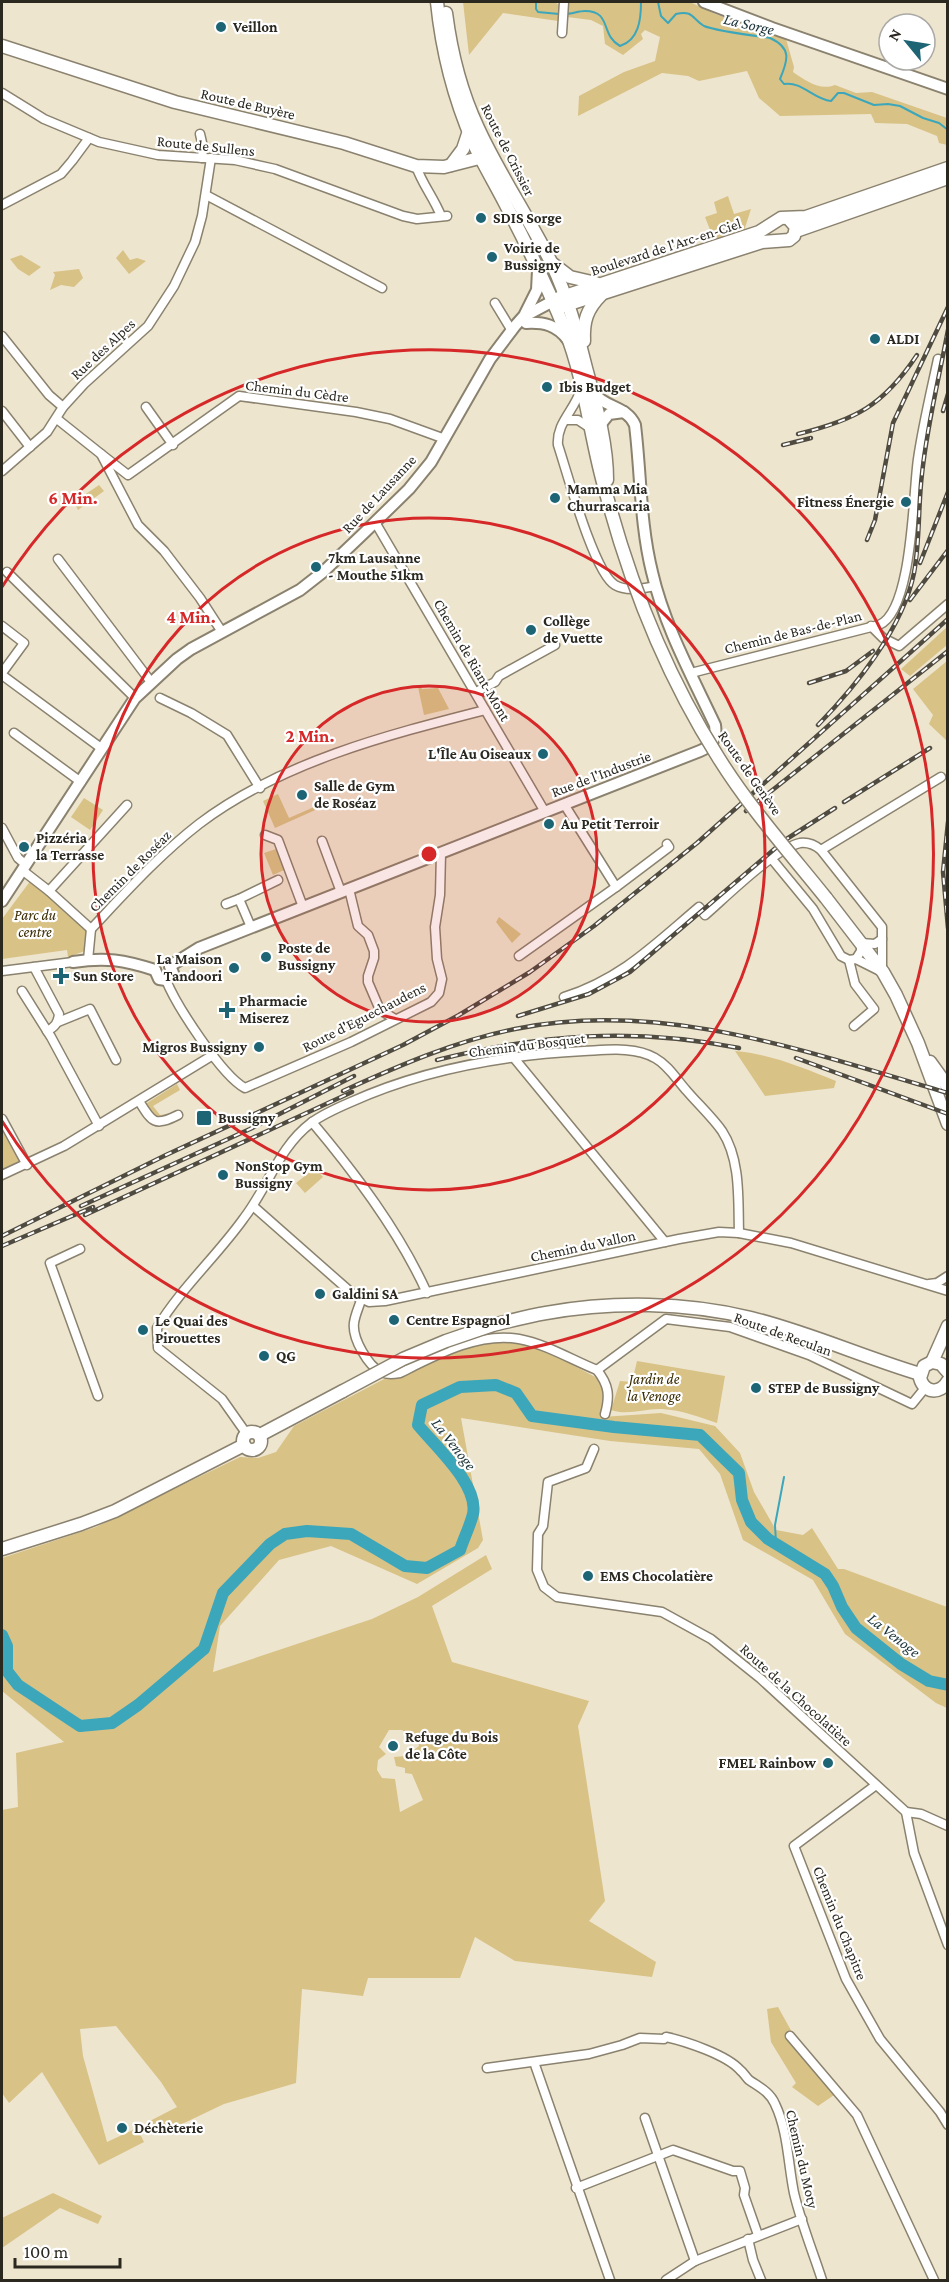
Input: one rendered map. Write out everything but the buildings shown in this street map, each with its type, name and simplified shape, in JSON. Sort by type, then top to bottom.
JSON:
[{"type":"main road","name":"Route de Crissier","points":[[437,2],[444,54],[454,92],[469,131],[550,261],[567,300]]},
{"type":"main road","name":"Route de Crissier","points":[[444,2],[451,46],[460,80],[486,157],[554,304]]},
{"type":"main road","name":"Route de Buyère","points":[[2,46],[175,102],[344,142],[416,166],[451,165],[486,157]]},
{"type":"main road","points":[[451,165],[463,149],[469,131]]},
{"type":"main road","points":[[948,168],[823,211],[789,219],[781,218],[774,223],[773,232],[778,239],[789,240],[796,231],[948,178]]},
{"type":"main road","points":[[789,219],[795,224],[796,231]]},
{"type":"main road","name":"Boulevard de l'Arc-en-Ciel","points":[[567,300],[759,232],[774,223]]},
{"type":"main road","name":"Boulevard de l'Arc-en-Ciel","points":[[603,288],[778,239]]},
{"type":"main road","points":[[550,261],[570,277],[603,288],[590,307],[584,324],[588,387]]},
{"type":"main road","name":"Rue de Lausanne","points":[[554,304],[567,300]]},
{"type":"main road","name":"Route de Genève","points":[[567,300],[595,426],[607,463],[606,493],[639,600],[655,639],[699,726],[739,787],[883,972],[918,1043],[948,1124]]},
{"type":"main road","name":"Route de Genève","points":[[554,304],[588,387]]},
{"type":"main road","name":"Route de Genève","points":[[918,1043],[948,1087]]},
{"type":"main road","points":[[2,1549],[115,1511],[245,1439],[252,1450],[258,1449],[261,1444],[260,1435],[403,1359],[446,1341],[546,1312],[586,1307],[673,1306],[715,1311],[750,1317],[795,1330],[882,1363],[920,1374]]},
{"type":"main road","points":[[932,1362],[948,1326]]},
{"type":"main road","points":[[945,1389],[933,1391],[925,1388],[920,1374],[924,1366],[932,1362],[941,1364],[947,1371]]},
{"type":"street","points":[[562,33],[564,2]]},
{"type":"street","points":[[704,2],[948,89]]},
{"type":"street","name":"Route de Sullens","points":[[2,93],[44,119],[115,147],[158,155],[235,160],[275,169],[403,216],[417,219],[444,216],[416,166]]},
{"type":"street","name":"Rue des Alpes","points":[[2,471],[47,432],[63,407],[84,384],[148,326],[174,286],[195,242],[206,195],[206,158],[200,134]]},
{"type":"street","points":[[2,205],[61,174],[88,138]]},
{"type":"street","points":[[206,195],[382,288]]},
{"type":"street","points":[[538,268],[535,298],[525,320],[550,325],[562,333],[570,343]]},
{"type":"street","points":[[495,303],[512,331]]},
{"type":"street","name":"Rue de Lausanne","points":[[2,901],[135,698],[177,659],[300,590],[323,572],[409,489],[446,439],[490,359],[512,331],[525,320],[554,304]]},
{"type":"street","points":[[2,336],[49,394],[63,407]]},
{"type":"street","name":"Chemin de Bas-de-Plan","points":[[691,673],[886,621],[896,603],[905,578],[918,460],[938,359]]},
{"type":"street","points":[[624,412],[602,401],[588,387],[558,431],[558,445],[603,574],[613,584],[624,589],[656,586]]},
{"type":"street","name":"Chemin du Cèdre","points":[[57,419],[128,475],[239,396],[356,412],[390,419],[446,439]]},
{"type":"street","points":[[146,407],[173,445]]},
{"type":"street","points":[[2,411],[30,447]]},
{"type":"street","points":[[566,420],[578,420],[595,426],[609,414],[624,412]]},
{"type":"street","name":"Rue de l'Industrie","points":[[170,966],[187,954],[251,927],[700,751],[711,744],[715,738],[715,725],[656,586],[645,536],[635,425],[624,412]]},
{"type":"street","name":"Chemin du Cèdre","points":[[101,454],[138,525],[155,542],[200,598],[222,632]]},
{"type":"street","name":"Chemin de Riant-Mont","points":[[375,522],[545,812]]},
{"type":"street","points":[[58,558],[151,682]]},
{"type":"street","points":[[7,572],[135,698]]},
{"type":"street","points":[[871,626],[883,638],[899,646],[947,605]]},
{"type":"street","points":[[2,626],[24,643],[2,674],[102,748]]},
{"type":"street","points":[[476,692],[495,682],[499,676],[555,645]]},
{"type":"street","points":[[160,698],[191,713],[227,735],[260,788]]},
{"type":"street","name":"Chemin de Roséaz","points":[[91,929],[164,853],[219,811],[260,788],[309,765],[368,742],[485,710]]},
{"type":"street","points":[[14,733],[81,782]]},
{"type":"street","points":[[821,850],[942,777]]},
{"type":"street","points":[[564,804],[616,887]]},
{"type":"street","points":[[50,891],[127,805]]},
{"type":"street","points":[[2,828],[23,867],[91,929],[88,960]]},
{"type":"street","points":[[265,835],[278,840],[303,907]]},
{"type":"street","points":[[322,841],[358,926],[368,935],[374,951],[368,982],[380,1010],[395,1019]]},
{"type":"street","points":[[564,997],[588,989],[622,971],[699,907],[705,915],[771,858],[801,843],[811,844],[821,850],[882,927],[883,972],[841,956],[823,922],[771,858]]},
{"type":"street","points":[[519,956],[669,847],[667,844]]},
{"type":"street","name":"Route d'Eguechaudens","points":[[213,1055],[238,1083],[245,1088],[250,1087],[351,1042],[431,1002],[440,993],[442,979],[437,959],[435,927],[440,896],[441,853]]},
{"type":"street","points":[[226,904],[278,880]]},
{"type":"street","points":[[239,899],[251,927]]},
{"type":"street","points":[[852,960],[861,951],[861,943],[875,944],[882,939]]},
{"type":"street","points":[[2,971],[88,960],[122,960],[155,970]]},
{"type":"street","points":[[852,960],[855,984],[874,1009],[854,1026]]},
{"type":"street","points":[[161,963],[170,966],[172,973],[166,980],[156,977],[155,970],[161,963]]},
{"type":"street","points":[[34,967],[59,1014],[54,1028],[47,1031]]},
{"type":"street","points":[[2,1175],[64,1146],[213,1055],[175,1002],[166,980]]},
{"type":"street","points":[[22,991],[47,1031],[99,1126]]},
{"type":"street","points":[[58,1022],[90,1010],[116,1060]]},
{"type":"street","name":"Chemin du Bosquet","points":[[245,1439],[222,1399],[158,1348],[157,1328],[253,1206],[282,1154],[296,1136],[328,1112],[370,1093],[455,1067],[555,1052],[616,1049],[646,1053],[663,1063],[722,1132],[731,1149],[736,1172],[739,1233]]},
{"type":"street","points":[[514,1058],[665,1242]]},
{"type":"street","points":[[139,1101],[149,1118],[156,1122],[178,1115]]},
{"type":"street","points":[[2,1119],[27,1165]]},
{"type":"street","points":[[312,1122],[335,1149],[385,1219],[427,1293]]},
{"type":"street","points":[[253,1206],[346,1290],[361,1300],[354,1331],[375,1368],[387,1374],[400,1372],[453,1348],[475,1342],[502,1338],[534,1343],[597,1370],[608,1390],[605,1414]]},
{"type":"street","name":"Chemin du Vallon","points":[[361,1300],[377,1302],[427,1293],[710,1233],[739,1233],[791,1243],[948,1291]]},
{"type":"street","points":[[80,1249],[50,1263],[99,1396]]},
{"type":"street","points":[[923,1284],[938,1283],[948,1276]]},
{"type":"street","name":"Route de Reculan","points":[[597,1370],[666,1319],[730,1327],[809,1355],[912,1404],[925,1388]]},
{"type":"street","name":"Route de la Chocolatière","points":[[594,1449],[586,1468],[548,1482],[543,1526],[537,1544],[537,1570],[544,1587],[557,1598],[662,1612],[711,1639],[761,1679],[906,1812]]},
{"type":"street","name":"Chemin du Chapitre","points":[[876,1785],[794,1846],[846,1979],[880,2039],[948,2125]]},
{"type":"street","points":[[948,1826],[921,1814],[906,1812],[914,1852],[948,1945]]},
{"type":"street","points":[[790,2036],[857,2115],[934,2280]]},
{"type":"street","name":"Chemin du Moty","points":[[487,2068],[589,2054],[640,2038],[664,2039],[666,2037],[688,2042],[692,2046],[717,2054],[766,2091],[775,2104],[785,2139],[790,2176],[822,2280]]},
{"type":"street","points":[[534,2062],[576,2188],[610,2280]]},
{"type":"street","points":[[645,2118],[695,2261]]},
{"type":"street","points":[[576,2188],[673,2150],[740,2171],[745,2188],[744,2194],[758,2235]]},
{"type":"street","points":[[666,2280],[695,2261],[802,2219]]},
{"type":"street","points":[[748,2239],[761,2280]]},
{"type":"green space","points":[[463,2],[555,2],[559,5],[558,21],[503,13],[469,55]]},
{"type":"green space","points":[[567,2],[690,2],[715,14],[786,39],[794,67],[793,72],[813,84],[824,87],[835,85],[856,93],[872,92],[947,118],[947,145],[939,143],[937,136],[907,124],[875,123],[871,114],[780,116],[759,98],[747,71],[699,81],[688,76],[662,73],[578,116],[579,96],[624,72],[655,61],[660,37],[645,30],[641,34],[643,39],[623,55],[605,44],[603,26],[591,20],[567,17]]},
{"type":"green space","points":[[728,196],[734,214],[751,209],[744,231],[714,240],[705,217],[717,213],[714,202]]},
{"type":"green space","points":[[123,250],[130,260],[137,258],[146,261],[129,274],[116,258]]},
{"type":"green space","points":[[21,255],[41,267],[29,276],[18,269],[10,259]]},
{"type":"green space","points":[[79,269],[83,278],[74,287],[61,285],[50,290],[55,275],[53,272]]},
{"type":"green space","points":[[99,485],[104,491],[78,510],[74,502]]},
{"type":"green space","points":[[947,627],[947,645],[910,676],[901,669]]},
{"type":"green space","points":[[947,661],[947,741],[929,724],[933,715],[913,689]]},
{"type":"green space","points":[[418,687],[422,689],[438,688],[449,709],[424,715]]},
{"type":"green space","points":[[278,794],[289,818],[330,800],[331,803],[275,828],[263,801]]},
{"type":"green space","points":[[84,798],[103,810],[90,830],[71,817]]},
{"type":"green space","points":[[276,849],[284,870],[273,875],[264,853]]},
{"type":"green space","name":"Parc du centre","points":[[31,880],[89,932],[85,951],[68,957],[67,950],[2,959],[2,919]]},
{"type":"green space","points":[[499,917],[521,934],[512,943],[496,922]]},
{"type":"green space","points":[[735,1051],[774,1058],[799,1067],[836,1081],[834,1088],[765,1096]]},
{"type":"green space","points":[[177,1084],[180,1090],[153,1106],[160,1115],[172,1113],[162,1119],[156,1118],[146,1107],[147,1103]]},
{"type":"green space","points":[[2,1126],[22,1164],[2,1173]]},
{"type":"green space","points":[[315,1168],[323,1177],[305,1193],[296,1183]]},
{"type":"green space","points":[[489,1341],[520,1341],[601,1380],[605,1398],[602,1417],[661,1413],[715,1426],[740,1453],[754,1492],[776,1530],[803,1535],[812,1528],[838,1569],[844,1569],[947,1607],[947,1708],[936,1703],[845,1634],[813,1580],[743,1540],[720,1474],[699,1449],[610,1441],[461,1418],[483,1540],[478,1548],[417,1584],[331,1546],[279,1560],[220,1626],[213,1672],[372,1619],[418,1597],[486,1555],[492,1569],[432,1606],[452,1662],[589,1701],[578,1726],[605,1901],[589,1921],[656,1962],[652,1977],[515,1961],[475,1937],[460,1978],[368,1978],[363,1996],[302,1989],[296,2083],[224,2104],[161,2134],[146,2123],[177,2107],[161,2082],[116,2026],[80,2029],[83,2056],[107,2142],[137,2128],[144,2142],[99,2165],[42,2072],[9,2103],[2,2093],[2,1810],[18,1807],[16,1753],[64,1742],[2,1691],[2,1558],[96,1527],[240,1457],[258,1458],[276,1452],[294,1426],[436,1352]],"holes":[[[389,1730],[402,1730],[418,1741],[419,1746],[406,1756],[394,1757],[396,1766],[405,1768],[405,1773],[412,1774],[423,1800],[400,1812],[395,1779],[382,1778],[377,1770],[378,1760],[386,1754],[379,1747]]]},
{"type":"green space","name":"Jardin de la Venoge","points":[[637,1361],[725,1376],[717,1423],[669,1410],[617,1412],[611,1410],[620,1381],[632,1382]]},
{"type":"green space","points":[[778,2007],[798,2043],[837,2093],[818,2106],[792,2087],[796,2083],[771,2042],[767,2009]]},
{"type":"green space","points":[[53,2193],[102,2216],[98,2224],[60,2208],[2,2248],[2,2218]]},
{"type":"waterway","name":"La Sorge","points":[[536,2],[538,12],[559,14]]},
{"type":"waterway","name":"La Sorge","points":[[565,14],[585,11],[599,15],[610,36],[620,46],[631,39],[638,28],[641,2]]},
{"type":"waterway","name":"La Sorge","points":[[658,2],[661,16],[668,23],[676,14],[686,13],[710,28],[770,38],[777,42],[785,50],[786,55],[780,79],[784,84],[796,85],[825,100],[831,101],[838,93],[844,93],[874,105],[900,106],[923,118],[939,123],[948,130]]},
{"type":"waterway","name":"La Venoge","points":[[2,1635],[7,1646],[7,1671],[18,1685],[80,1726],[112,1723],[138,1705],[204,1649],[223,1593],[270,1544],[285,1534],[307,1531],[351,1534],[405,1566],[427,1568],[460,1550],[473,1514],[473,1503],[463,1479],[418,1425],[422,1405],[460,1387],[496,1385],[516,1393],[532,1416],[700,1435],[739,1473],[742,1500],[751,1522],[768,1539],[825,1574],[856,1628],[901,1664],[929,1681],[948,1685]]},
{"type":"waterway","points":[[776,1543],[775,1525],[784,1477]]},
{"type":"railway","points":[[867,540],[875,520],[893,423],[948,307]]},
{"type":"railway","points":[[818,725],[847,693],[876,655],[889,635],[908,594],[916,561],[924,456],[948,330]]},
{"type":"railway","points":[[798,434],[836,423],[866,408],[892,387],[917,355]]},
{"type":"railway","points":[[943,411],[948,394]]},
{"type":"railway","points":[[783,445],[811,438]]},
{"type":"railway","points":[[920,563],[948,492]]},
{"type":"railway","points":[[910,600],[948,550]]},
{"type":"railway","points":[[2,1236],[166,1155],[403,1045],[459,1015],[530,972],[594,926],[697,843],[948,619]]},
{"type":"railway","points":[[809,683],[846,671],[873,651]]},
{"type":"railway","points":[[746,811],[948,651]]},
{"type":"railway","points":[[844,802],[930,748]]},
{"type":"railway","points":[[518,1016],[589,994],[630,972],[785,840],[835,808]]},
{"type":"railway","points":[[948,822],[943,872],[948,928]]},
{"type":"railway","points":[[343,1091],[427,1055],[493,1034],[570,1021],[625,1021],[680,1025],[734,1034],[842,1061],[948,1093]]},
{"type":"railway","points":[[437,1060],[513,1044],[587,1036],[662,1037],[739,1048]]},
{"type":"railway","points":[[796,1058],[948,1114]]},
{"type":"railway","points":[[81,1206],[250,1129],[354,1076]]},
{"type":"railway","points":[[85,1215],[352,1092]]},
{"type":"railway","points":[[2,1246],[93,1207]]},
{"type":"place","name":"Veillon","points":[[221,27]]},
{"type":"place","name":"SDIS Sorge","points":[[481,218]]},
{"type":"place","name":"Voirie de Bussigny","points":[[492,257]]},
{"type":"place","name":"ALDI","points":[[875,339]]},
{"type":"place","name":"Ibis Budget","points":[[547,387]]},
{"type":"place","name":"Mamma Mia Churrascaria","points":[[555,498]]},
{"type":"place","name":"Fitness Énergie","points":[[906,502]]},
{"type":"place","name":"7km Lausanne - Mouthe 51km","points":[[316,567]]},
{"type":"place","name":"Collège de Vuette","points":[[531,630]]},
{"type":"place","name":"L'Île Au Oiseaux","points":[[543,754]]},
{"type":"place","name":"Salle de Gym de Roséaz","points":[[302,795]]},
{"type":"place","name":"Au Petit Terroir","points":[[549,824]]},
{"type":"place","name":"Pizzéria la Terrasse","points":[[24,847]]},
{"type":"place","name":"Poste de Bussigny","points":[[266,957]]},
{"type":"place","name":"La Maison Tandoori","points":[[234,968]]},
{"type":"place","name":"Sun Store","points":[[61,976]]},
{"type":"place","name":"Pharmacie Miserez","points":[[227,1010]]},
{"type":"place","name":"Migros Bussigny","points":[[259,1047]]},
{"type":"place","name":"Bussigny","points":[[204,1118]]},
{"type":"place","name":"NonStop Gym Bussigny","points":[[223,1175]]},
{"type":"place","name":"Galdini SA","points":[[320,1294]]},
{"type":"place","name":"Centre Espagnol","points":[[394,1320]]},
{"type":"place","name":"Le Quai des Pirouettes","points":[[143,1330]]},
{"type":"place","name":"QG","points":[[264,1356]]},
{"type":"place","name":"STEP de Bussigny","points":[[756,1388]]},
{"type":"place","name":"EMS Chocolatière","points":[[588,1576]]},
{"type":"place","name":"Refuge du Bois de la Côte","points":[[393,1746]]},
{"type":"place","name":"FMEL Rainbow","points":[[828,1763]]},
{"type":"place","name":"Déchèterie","points":[[122,2128]]}]
